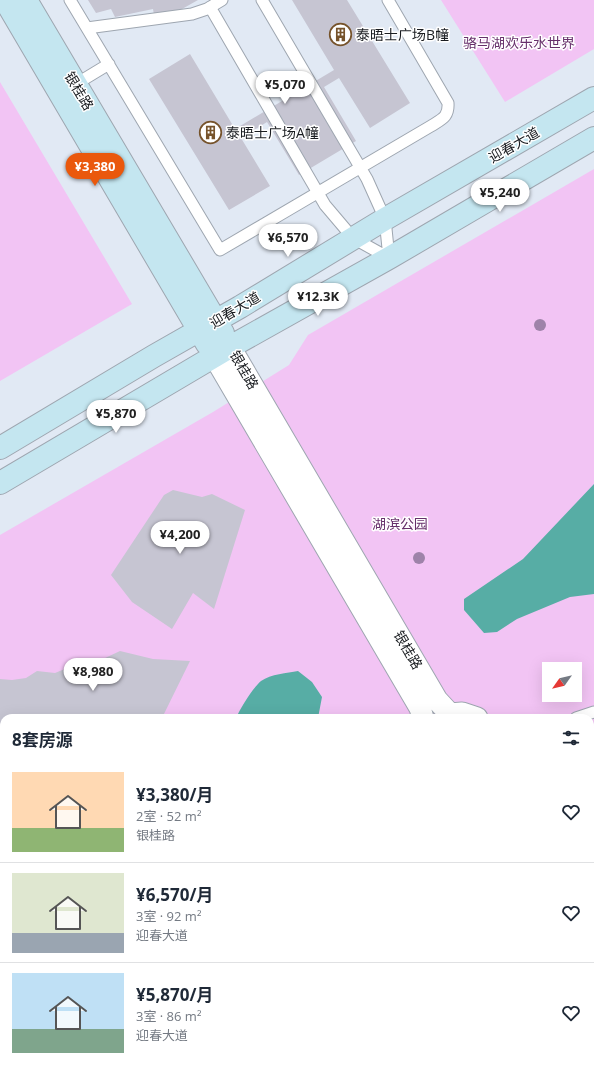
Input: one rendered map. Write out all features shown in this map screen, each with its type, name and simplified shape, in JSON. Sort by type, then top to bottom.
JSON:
[{"type":"main road","name":"银桂路","points":[[5,0],[222,351]]},
{"type":"main road","name":"银桂路","points":[[26,0],[76,84],[207,326]]},
{"type":"main road","name":"迎春大道","points":[[0,448],[353,238],[594,98]]},
{"type":"main road","name":"迎春大道","points":[[0,483],[222,351],[388,258],[594,138]]},
{"type":"street","name":"银桂路","points":[[222,351],[445,714]]},
{"type":"street","name":"银桂路","points":[[222,351],[420,708],[422,714]]},
{"type":"lane","points":[[70,0],[220,250],[443,119],[448,111],[448,103],[388,0]]},
{"type":"lane","points":[[87,28],[192,14],[210,7],[222,0]]},
{"type":"lane","points":[[262,0],[368,179],[385,220],[388,258]]},
{"type":"lane","points":[[210,7],[325,205],[353,238],[388,258]]},
{"type":"lane","points":[[76,84],[109,64]]},
{"type":"green space","name":"骆马湖欢乐水世界","points":[[441,0],[594,0],[594,49],[505,102]]},
{"type":"green space","points":[[0,82],[132,304],[0,381]]},
{"type":"green space","name":"湖滨公园","points":[[594,169],[594,714],[0,714],[0,535],[213,412],[289,365],[308,335]]},
{"type":"shaded area","points":[[594,484],[594,594],[570,597],[517,619],[497,632],[484,633],[464,610],[464,599],[523,559]]},
{"type":"shaded area","points":[[298,671],[312,682],[322,697],[319,714],[238,714],[247,698],[261,681],[274,675]]},
{"type":"building","points":[[88,0],[198,0],[182,9],[154,15],[153,9],[115,17],[111,9],[96,13]]},
{"type":"building","points":[[292,0],[347,0],[410,103],[370,128],[339,78],[324,87],[356,141],[299,175],[267,122],[241,138],[270,186],[229,210],[149,79],[190,54],[235,129],[334,70]]},
{"type":"building","points":[[173,490],[202,497],[212,494],[245,510],[214,609],[193,593],[172,629],[132,602],[111,575],[164,495]]},
{"type":"building","points":[[120,651],[153,659],[190,661],[164,714],[0,714],[0,679],[12,680],[26,678],[37,671],[55,673],[72,666],[88,666]]},
{"type":"place","name":"泰晤士广场B幢","points":[[341,35]]},
{"type":"place","name":"泰晤士广场A幢","points":[[210,133]]}]
